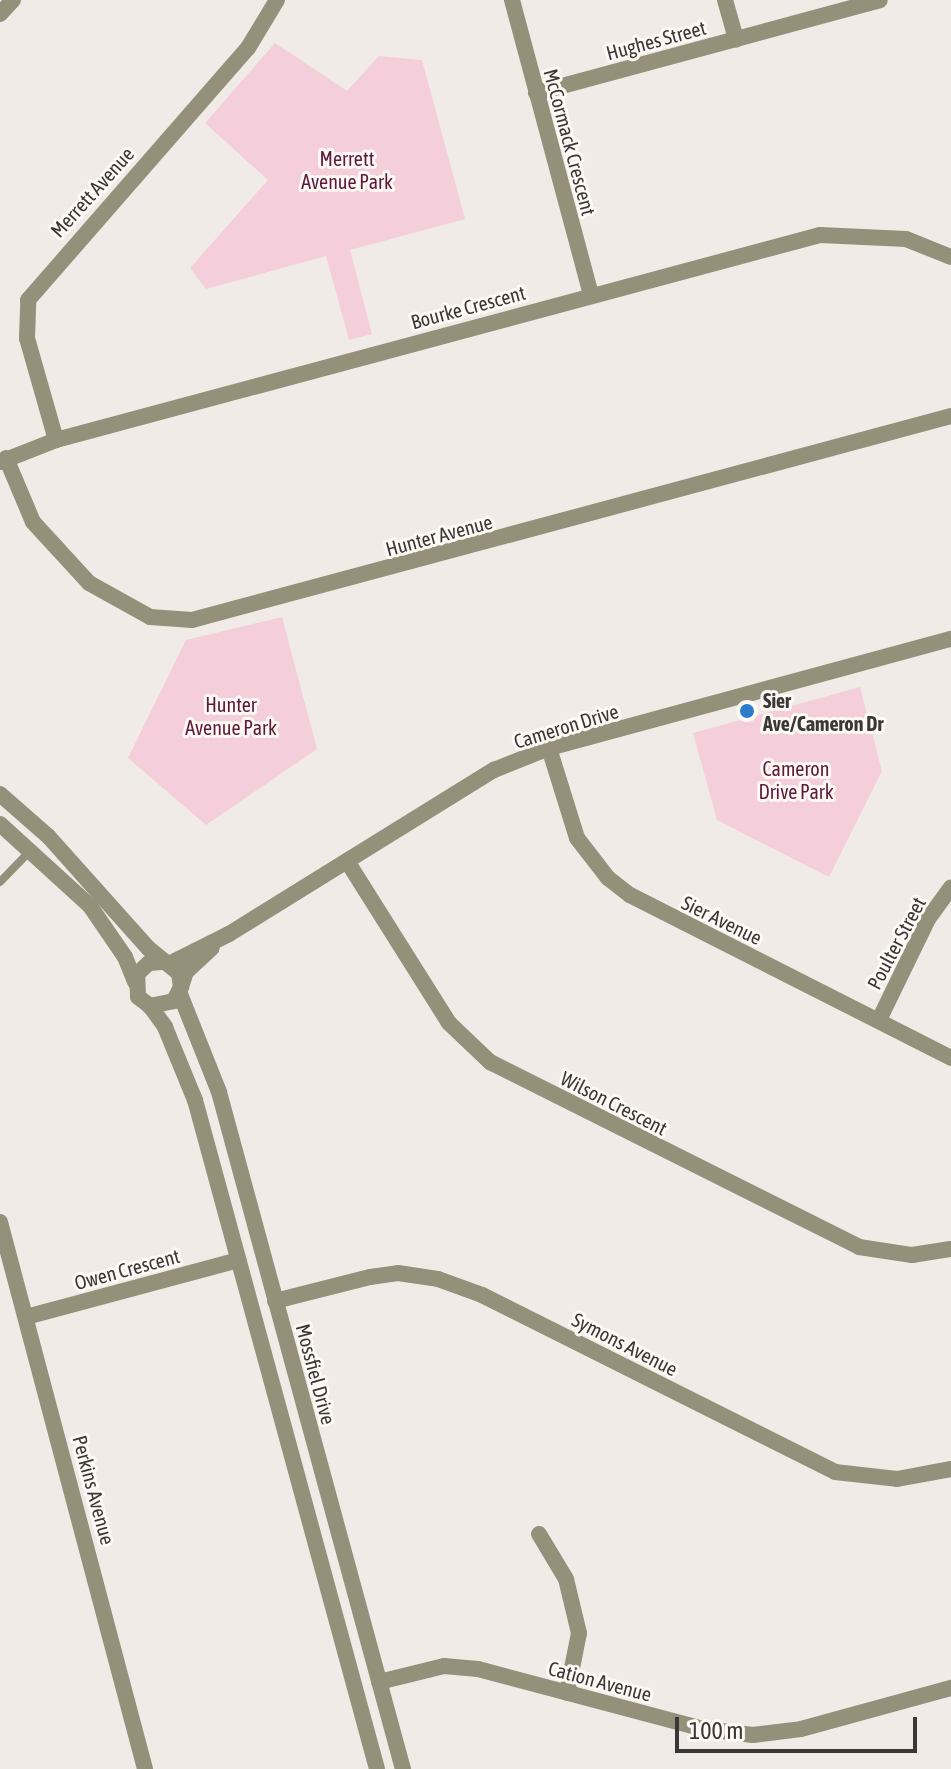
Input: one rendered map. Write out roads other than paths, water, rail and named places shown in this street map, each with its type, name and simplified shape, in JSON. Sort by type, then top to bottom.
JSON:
[{"type":"street","points":[[0,14],[13,0]]},
{"type":"street","name":"Merrett Avenue","points":[[56,440],[27,338],[28,300],[256,39],[277,0]]},
{"type":"street","name":"McCormack Crescent","points":[[512,0],[591,294]]},
{"type":"street","points":[[725,0],[736,39]]},
{"type":"street","name":"Hughes Street","points":[[536,93],[880,0]]},
{"type":"street","name":"Bourke Crescent","points":[[3,460],[56,440],[820,235],[906,239],[950,256]]},
{"type":"street","name":"Hunter Avenue","points":[[3,460],[33,522],[89,583],[150,617],[192,620],[951,416]]},
{"type":"street","name":"Cameron Drive","points":[[167,963],[229,934],[463,786],[549,748],[951,639]]},
{"type":"street","name":"Sier Avenue","points":[[549,748],[577,838],[608,878],[656,909],[951,1058]]},
{"type":"street","points":[[0,794],[48,836],[179,973],[180,990],[167,1006],[150,1006]]},
{"type":"street","points":[[0,824],[90,906],[125,957],[138,997],[150,1006],[177,1051],[195,1100],[377,1769]]},
{"type":"street","name":"Wilson Crescent","points":[[347,861],[449,1023],[490,1062],[859,1247],[912,1255],[951,1249]]},
{"type":"street","name":"Poulter Street","points":[[879,1020],[928,919],[951,887]]},
{"type":"street","name":"Cameron Drive","points":[[180,990],[186,972],[229,934]]},
{"type":"street","points":[[135,982],[142,968],[167,963]]},
{"type":"street","name":"Mossfiel Drive","points":[[180,990],[219,1092],[403,1769]]},
{"type":"street","name":"Perkins Avenue","points":[[0,1222],[145,1769]]},
{"type":"street","name":"Owen Crescent","points":[[26,1317],[262,1255]]},
{"type":"street","name":"Symons Avenue","points":[[251,1307],[370,1277],[398,1273],[438,1279],[482,1295],[835,1472],[897,1479],[951,1469]]},
{"type":"street","points":[[539,1534],[566,1579],[579,1633],[567,1693]]},
{"type":"street","name":"Cation Avenue","points":[[355,1689],[444,1666],[478,1669],[699,1728],[753,1735],[801,1729],[951,1688]]},
{"type":"lane","points":[[0,882],[30,851]]},
{"type":"place","name":"Sier Ave/Cameron Dr","points":[[747,711]]},
{"type":"park label","name":"Merrett Avenue Park","points":[[347,170]]},
{"type":"park label","name":"Hunter Avenue Park","points":[[231,716]]},
{"type":"park label","name":"Cameron Drive Park","points":[[796,780]]}]
